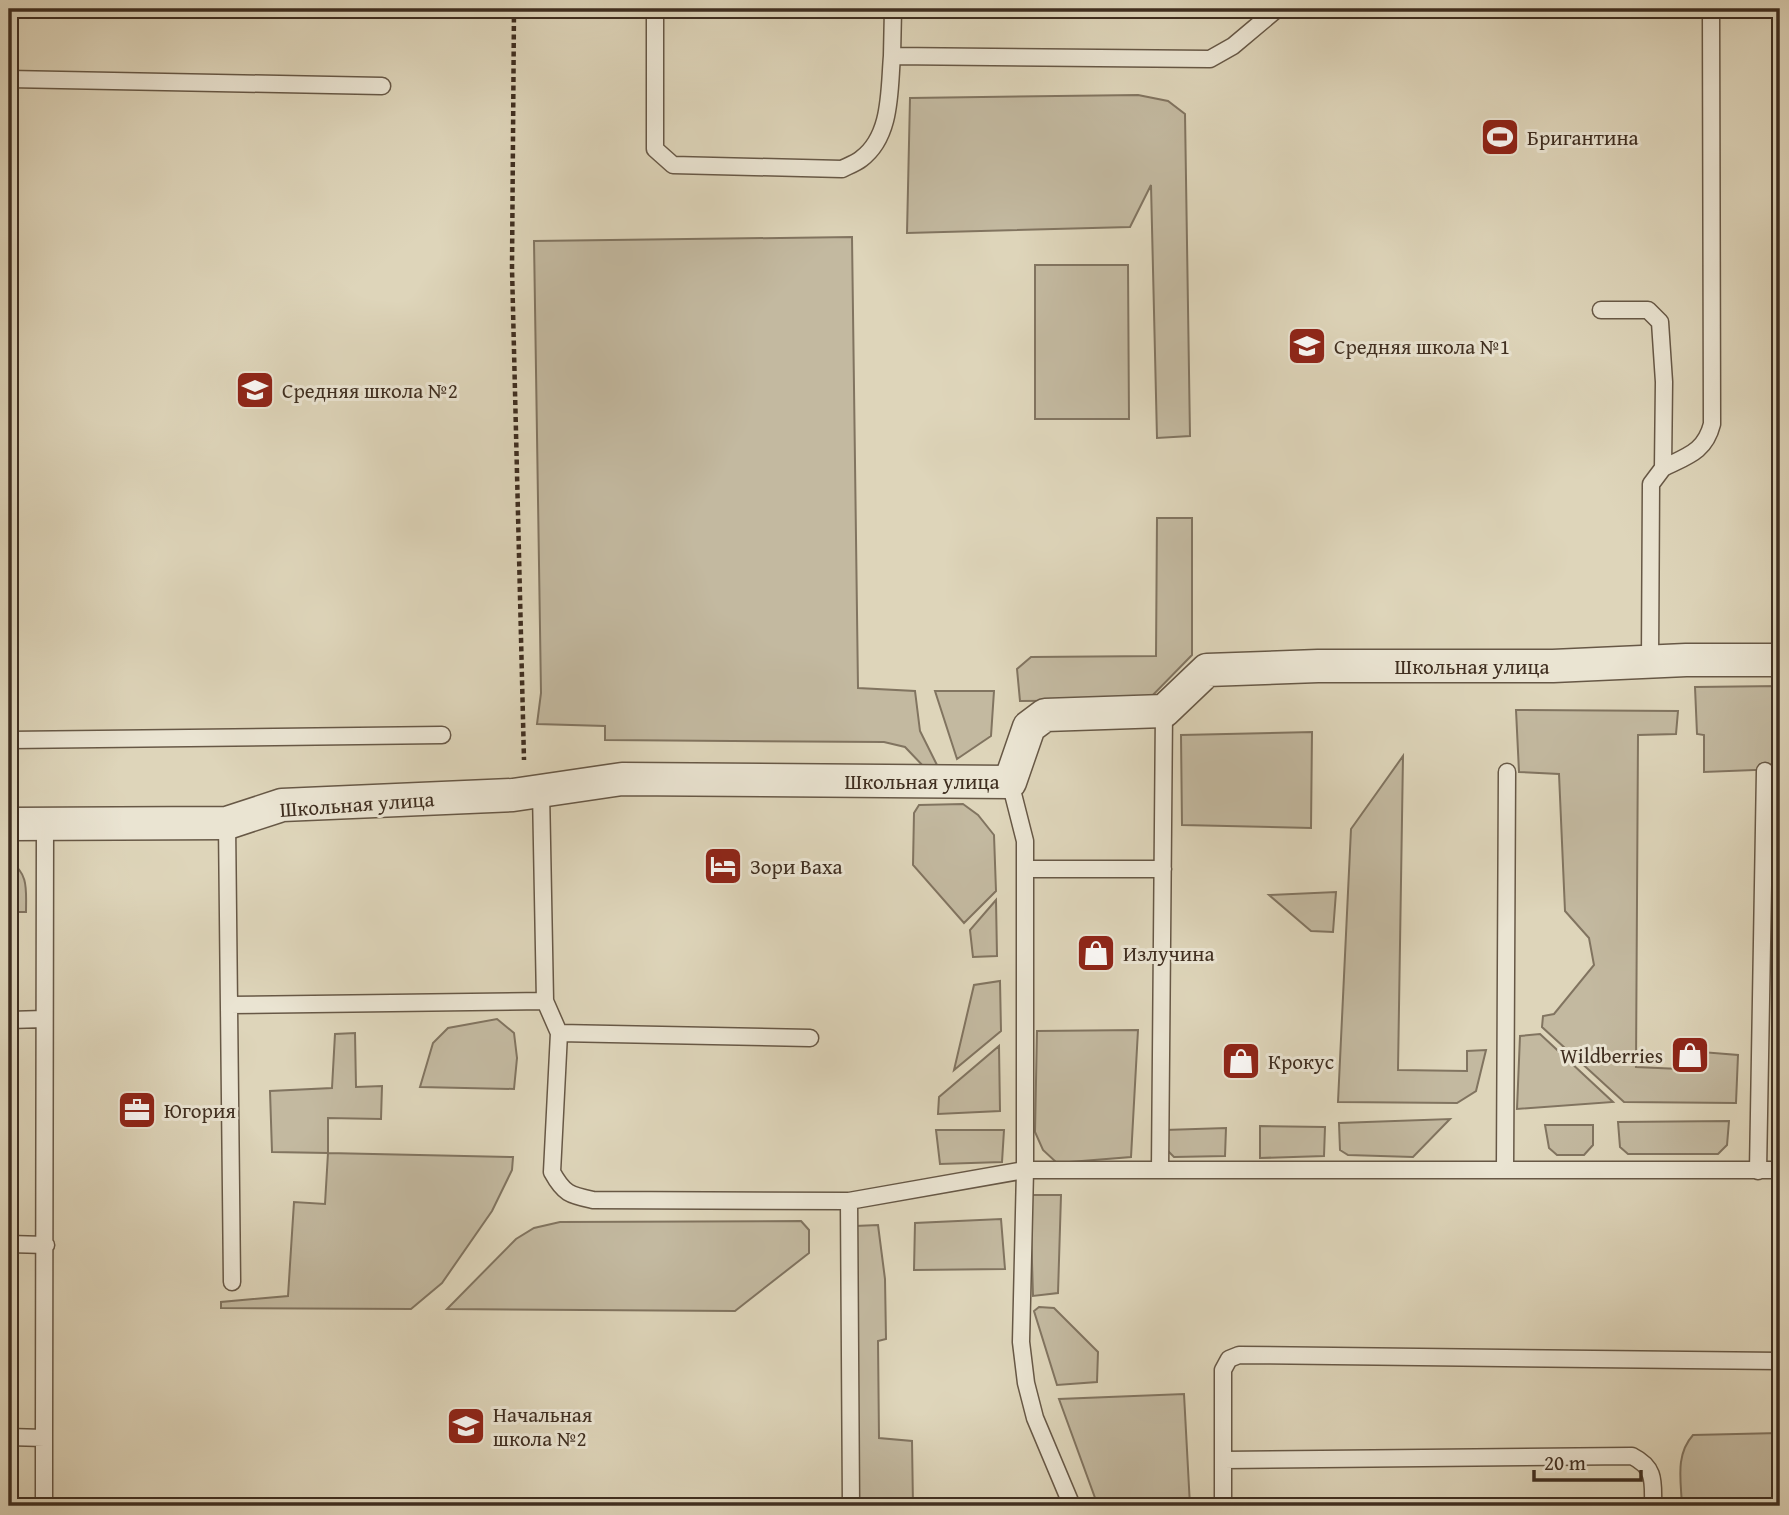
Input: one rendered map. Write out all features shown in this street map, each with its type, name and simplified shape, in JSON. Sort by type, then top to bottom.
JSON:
[{"type":"street","name":"Школьная улица","points":[[9,824],[227,823],[282,805],[533,792],[622,779],[1010,782],[1029,727],[1045,715],[1164,711],[1207,670],[1780,660]]},
{"type":"lane","points":[[655,9],[654,149],[673,165],[842,169],[862,159],[879,140],[887,109],[892,56],[892,9]]},
{"type":"lane","points":[[892,56],[1210,59],[1233,46],[1277,9]]},
{"type":"lane","points":[[1650,662],[1651,484],[1663,468],[1693,453],[1708,439],[1712,424],[1710,9]]},
{"type":"lane","points":[[9,79],[382,86]]},
{"type":"lane","points":[[1601,310],[1648,310],[1660,323],[1664,382],[1663,468]]},
{"type":"lane","points":[[1160,1170],[1164,711]]},
{"type":"lane","points":[[9,740],[442,735]]},
{"type":"lane","points":[[1758,1171],[1765,771]]},
{"type":"lane","points":[[1505,1170],[1507,772]]},
{"type":"lane","points":[[1010,782],[1025,841],[1025,1170],[1021,1342],[1026,1383],[1035,1418],[1072,1506]]},
{"type":"lane","points":[[533,792],[545,1002],[559,1032],[552,1172],[560,1187],[572,1196],[593,1200],[849,1201],[1025,1170],[1780,1170]]},
{"type":"lane","points":[[227,823],[232,1282]]},
{"type":"lane","points":[[44,1506],[45,824]]},
{"type":"lane","points":[[1025,869],[1163,869]]},
{"type":"lane","points":[[229,1005],[545,1002]]},
{"type":"lane","points":[[9,1020],[44,1019]]},
{"type":"lane","points":[[559,1032],[810,1038]]},
{"type":"lane","points":[[849,1201],[851,1506]]},
{"type":"lane","points":[[9,1244],[46,1245]]},
{"type":"lane","points":[[1223,1506],[1223,1370],[1229,1359],[1239,1355],[1780,1361]]},
{"type":"lane","points":[[9,1437],[44,1438]]},
{"type":"lane","points":[[1223,1460],[1632,1456],[1645,1462],[1653,1477],[1653,1506]]},
{"type":"path","points":[[514,9],[512,268],[533,792]]},
{"type":"shaded area","points":[[1138,95],[1168,101],[1185,114],[1190,436],[1157,438],[1151,185],[1130,227],[907,233],[910,98]]},
{"type":"shaded area","points":[[852,237],[858,688],[915,691],[920,731],[937,765],[926,769],[905,747],[884,742],[605,740],[605,726],[537,724],[541,693],[534,241]]},
{"type":"shaded area","points":[[1035,265],[1128,265],[1129,419],[1035,419]]},
{"type":"shaded area","points":[[1157,518],[1192,518],[1192,655],[1148,700],[1020,701],[1017,669],[1031,657],[1156,656]]},
{"type":"shaded area","points":[[1780,686],[1780,769],[1704,772],[1704,735],[1697,734],[1695,687]]},
{"type":"shaded area","points":[[935,691],[994,691],[991,736],[957,759]]},
{"type":"shaded area","points":[[1516,710],[1678,711],[1676,734],[1638,735],[1636,1067],[1702,1070],[1702,1052],[1738,1055],[1736,1103],[1624,1102],[1542,1027],[1543,1016],[1554,1014],[1594,965],[1589,938],[1565,911],[1559,774],[1519,772]]},
{"type":"shaded area","points":[[1312,732],[1311,828],[1182,825],[1181,735]]},
{"type":"shaded area","points":[[1403,756],[1398,1070],[1467,1071],[1467,1051],[1486,1050],[1476,1091],[1457,1103],[1338,1102],[1351,829]]},
{"type":"shaded area","points":[[963,804],[978,815],[994,835],[996,891],[964,923],[913,865],[914,813],[919,805]]},
{"type":"shaded area","points":[[9,861],[23,877],[26,912],[9,912]]},
{"type":"shaded area","points":[[1336,892],[1333,932],[1311,931],[1269,895]]},
{"type":"shaded area","points":[[996,900],[997,956],[973,957],[970,930]]},
{"type":"shaded area","points":[[1000,981],[1001,1031],[954,1070],[974,985]]},
{"type":"shaded area","points":[[497,1019],[514,1033],[517,1058],[514,1089],[420,1087],[433,1043],[448,1028]]},
{"type":"shaded area","points":[[1138,1030],[1131,1157],[1057,1163],[1043,1150],[1035,1132],[1037,1031]]},
{"type":"shaded area","points":[[355,1033],[356,1087],[382,1086],[381,1119],[328,1118],[328,1153],[272,1152],[270,1091],[332,1088],[335,1034]]},
{"type":"shaded area","points":[[1540,1034],[1613,1102],[1517,1109],[1520,1036]]},
{"type":"shaded area","points":[[999,1046],[1000,1111],[938,1114],[939,1097]]},
{"type":"shaded area","points":[[1450,1119],[1413,1157],[1348,1155],[1340,1150],[1339,1123]]},
{"type":"shaded area","points":[[1729,1121],[1727,1145],[1718,1154],[1628,1154],[1620,1147],[1618,1122]]},
{"type":"shaded area","points":[[1545,1125],[1593,1125],[1593,1145],[1584,1155],[1557,1155],[1549,1148]]},
{"type":"shaded area","points":[[1260,1126],[1325,1127],[1324,1156],[1260,1158]]},
{"type":"shaded area","points":[[1226,1128],[1225,1156],[1174,1157],[1166,1149],[1165,1130]]},
{"type":"shaded area","points":[[936,1130],[1004,1130],[1002,1162],[940,1164]]},
{"type":"shaded area","points":[[328,1153],[513,1157],[512,1170],[492,1211],[442,1283],[411,1309],[221,1308],[221,1302],[288,1296],[294,1202],[325,1204]]},
{"type":"shaded area","points":[[1030,1195],[1061,1195],[1058,1293],[1033,1296]]},
{"type":"shaded area","points":[[1001,1219],[1005,1269],[914,1270],[915,1223]]},
{"type":"shaded area","points":[[801,1221],[809,1230],[809,1253],[735,1311],[447,1309],[516,1239],[534,1228],[560,1222]]},
{"type":"shaded area","points":[[878,1225],[885,1279],[886,1339],[878,1341],[879,1438],[912,1441],[913,1506],[855,1506],[855,1226]]},
{"type":"shaded area","points":[[1039,1307],[1054,1308],[1098,1352],[1097,1382],[1057,1385],[1034,1311]]},
{"type":"shaded area","points":[[1184,1394],[1190,1506],[1098,1506],[1059,1399]]},
{"type":"shaded area","points":[[1780,1433],[1780,1506],[1682,1506],[1681,1460],[1693,1435]]},
{"type":"place","name":"Бригантина","points":[[1500,137]]},
{"type":"place","name":"Средняя школа №1","points":[[1307,346]]},
{"type":"place","name":"Средняя школа №2","points":[[255,390]]},
{"type":"place","name":"Зори Ваха","points":[[723,866]]},
{"type":"place","name":"Излучина","points":[[1096,953]]},
{"type":"place","name":"Wildberries","points":[[1690,1055]]},
{"type":"place","name":"Крокус","points":[[1241,1061]]},
{"type":"place","name":"Югория","points":[[137,1110]]},
{"type":"place","name":"Начальная школа №2","points":[[466,1426]]}]
